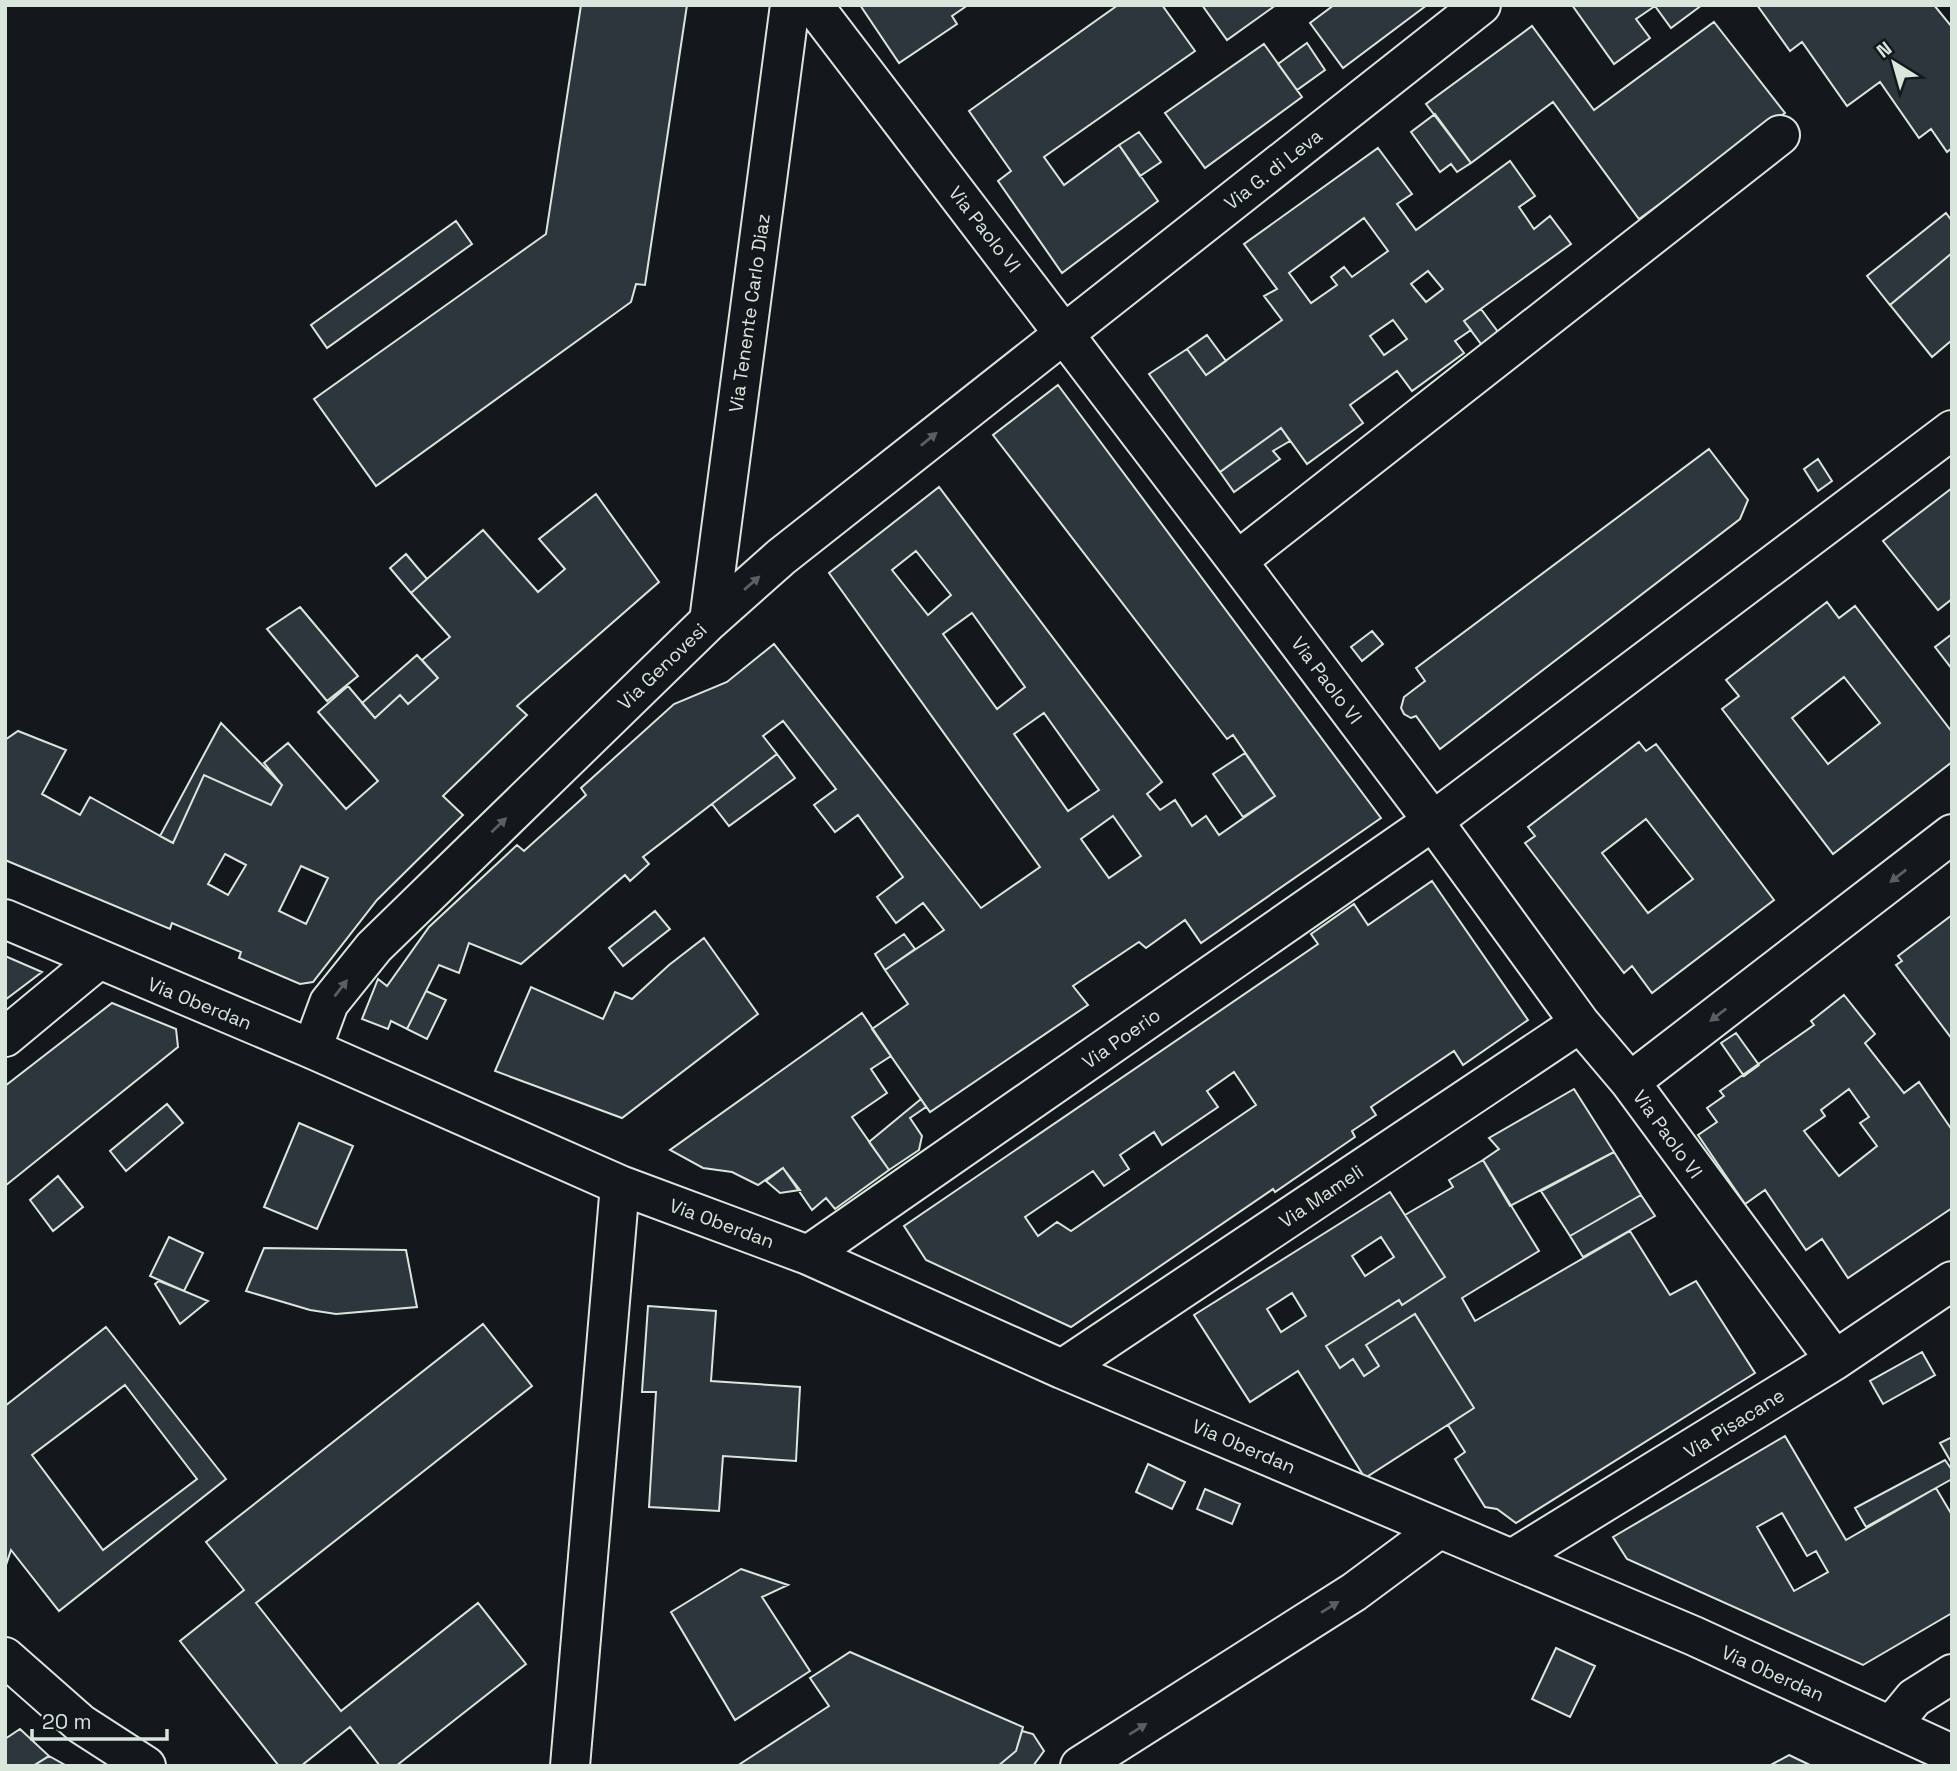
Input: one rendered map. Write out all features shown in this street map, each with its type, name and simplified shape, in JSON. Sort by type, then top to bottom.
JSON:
[{"type":"street","name":"Via Tenente Carlo Diaz","points":[[709,621],[790,5]]},
{"type":"street","name":"Via Paolo VI","points":[[813,5],[1433,821],[1580,1023],[1630,1082],[1835,1360]]},
{"type":"street","name":"Via G. di Leva","points":[[1064,332],[1481,5]]},
{"type":"street","points":[[1237,561],[1780,135]]},
{"type":"street","name":"Via Genovesi","points":[[312,1049],[329,1003],[374,947],[709,621],[781,557],[1064,332]]},
{"type":"street","name":"Via Poerio","points":[[808,1255],[1433,821],[1952,430]]},
{"type":"street","points":[[1630,1082],[1952,834]]},
{"type":"street","name":"Via Oberdan","points":[[5,919],[312,1049],[620,1185],[808,1255],[1062,1369],[1512,1559],[1952,1754]]},
{"type":"street","points":[[5,1037],[98,960]]},
{"type":"street","name":"Via Mameli","points":[[1062,1369],[1580,1023]]},
{"type":"street","points":[[570,1766],[620,1185]]},
{"type":"street","name":"Via Pisacane","points":[[1512,1559],[1835,1360],[1952,1281]]},
{"type":"street","points":[[1080,1766],[1354,1592],[1439,1529]]},
{"type":"street","points":[[5,1657],[81,1724],[146,1766]]},
{"type":"street","points":[[1891,1726],[1914,1698],[1952,1674]]},
{"type":"building","points":[[581,5],[687,5],[645,285],[636,284],[631,302],[376,486],[314,399],[546,234]]},
{"type":"building","points":[[860,5],[968,5],[952,16],[957,24],[899,63]]},
{"type":"building","points":[[1118,5],[1162,5],[1195,51],[1044,157],[1064,185],[1119,145],[1158,201],[1062,273],[998,181],[1011,171],[969,111]]},
{"type":"building","points":[[1202,5],[1276,5],[1227,40]]},
{"type":"building","points":[[1334,5],[1427,5],[1343,68],[1310,23]]},
{"type":"building","points":[[1572,5],[1702,5],[1671,28],[1655,6],[1636,19],[1650,38],[1614,64]]},
{"type":"building","points":[[1757,5],[1934,5],[1952,27],[1952,148],[1947,152],[1931,129],[1919,138],[1880,82],[1847,106],[1802,42],[1790,51]]},
{"type":"building","points":[[1714,22],[1785,113],[1639,219],[1553,102],[1471,163],[1426,104],[1532,26],[1594,110]]},
{"type":"building","points":[[1307,43],[1325,70],[1297,90],[1278,64]]},
{"type":"building","points":[[1264,44],[1302,97],[1205,168],[1165,113]]},
{"type":"building","points":[[1435,114],[1471,163],[1457,172],[1451,164],[1440,172],[1411,132]]},
{"type":"building","points":[[1139,132],[1161,162],[1140,176],[1119,145]]},
{"type":"building","points":[[1378,148],[1412,194],[1397,204],[1416,230],[1510,161],[1535,196],[1519,207],[1534,229],[1550,216],[1571,244],[1464,321],[1471,330],[1455,341],[1464,353],[1412,391],[1397,371],[1350,405],[1363,423],[1307,464],[1281,428],[1220,472],[1149,374],[1187,349],[1206,375],[1282,320],[1264,296],[1277,289],[1244,244]],"holes":[[[1364,218],[1388,251],[1352,277],[1344,267],[1331,277],[1337,285],[1311,303],[1289,273]],[[1428,271],[1443,289],[1426,302],[1411,284]],[[1393,320],[1407,339],[1384,355],[1370,336]]]},
{"type":"building","points":[[1946,213],[1952,221],[1952,253],[1890,305],[1867,276]]},
{"type":"building","points":[[456,221],[472,244],[327,348],[311,325]]},
{"type":"building","points":[[1952,253],[1952,340],[1932,357],[1890,305]]},
{"type":"building","points":[[1481,309],[1501,336],[1484,348],[1464,321]]},
{"type":"building","points":[[1207,335],[1226,361],[1206,375],[1187,349]]},
{"type":"building","points":[[1058,385],[1381,818],[1201,943],[1185,920],[1146,948],[1139,942],[1073,986],[1088,1005],[930,1112],[872,1029],[908,1004],[885,970],[944,930],[923,903],[896,923],[877,897],[903,877],[858,815],[835,832],[814,805],[836,789],[783,721],[763,736],[777,754],[643,857],[649,864],[630,881],[625,875],[521,964],[469,943],[459,973],[439,965],[407,1029],[391,1021],[388,1029],[362,1019],[378,979],[387,986],[429,927],[517,845],[524,851],[586,795],[581,788],[674,704],[727,682],[774,644],[981,908],[1040,867],[829,573],[939,487],[1162,782],[1147,794],[1160,810],[1175,800],[1192,826],[1206,816],[1219,835],[1275,796],[1233,735],[1227,739],[993,435]],"holes":[[[916,551],[951,595],[928,615],[892,570]],[[972,613],[1025,687],[997,709],[943,634]],[[1044,713],[1099,790],[1068,811],[1014,734]],[[1113,816],[1141,856],[1109,878],[1081,839]]]},
{"type":"building","points":[[1281,428],[1290,441],[1273,451],[1280,459],[1234,492],[1220,472]]},
{"type":"building","points":[[1709,449],[1748,500],[1740,519],[1440,749],[1416,716],[1411,718],[1404,714],[1401,708],[1404,697],[1425,681],[1416,668]]},
{"type":"building","points":[[1818,459],[1832,481],[1818,491],[1804,469]]},
{"type":"building","points":[[1952,488],[1952,599],[1938,610],[1883,541]]},
{"type":"building","points":[[596,494],[659,582],[517,706],[527,715],[443,796],[463,815],[377,900],[313,982],[300,984],[239,958],[241,952],[172,923],[170,929],[5,860],[5,740],[18,731],[66,750],[42,794],[80,815],[90,797],[173,843],[204,775],[271,805],[282,785],[264,763],[288,743],[346,809],[378,781],[318,712],[348,686],[375,718],[400,695],[408,704],[438,678],[422,660],[450,637],[411,593],[483,530],[538,592],[565,569],[539,539]],"holes":[[[225,854],[246,865],[228,895],[208,884]],[[301,866],[328,878],[306,924],[279,911]]]},
{"type":"building","points":[[406,554],[427,579],[411,593],[390,568]]},
{"type":"building","points":[[1827,602],[1839,618],[1855,606],[1952,732],[1952,762],[1833,854],[1722,709],[1739,696],[1726,680]],"holes":[[[1844,677],[1880,723],[1828,764],[1792,718]]]},
{"type":"building","points":[[300,607],[358,676],[327,701],[267,629]]},
{"type":"building","points":[[1372,631],[1383,644],[1362,661],[1351,647]]},
{"type":"building","points":[[1952,634],[1952,669],[1935,647]]},
{"type":"building","points":[[417,655],[438,678],[408,704],[400,695],[375,718],[362,703]]},
{"type":"building","points":[[221,723],[282,785],[271,805],[204,775],[173,843],[160,836]]},
{"type":"building","points":[[1639,742],[1646,751],[1656,744],[1774,900],[1652,993],[1632,966],[1624,973],[1525,843],[1535,836],[1528,827]],"holes":[[[1646,819],[1693,879],[1648,913],[1602,853]]]},
{"type":"building","points":[[1245,753],[1275,796],[1243,817],[1213,774]]},
{"type":"building","points":[[777,754],[795,778],[729,826],[712,804]]},
{"type":"building","points":[[1432,881],[1528,1020],[1463,1065],[1454,1051],[1371,1107],[1376,1115],[1352,1131],[1355,1137],[1275,1192],[1273,1189],[1071,1327],[926,1260],[904,1226],[1318,944],[1311,934],[1354,904],[1368,925]],"holes":[[[1234,1072],[1256,1105],[1071,1231],[1057,1222],[1038,1236],[1025,1217],[1093,1171],[1104,1186],[1129,1169],[1120,1155],[1154,1132],[1162,1145],[1218,1107],[1207,1091]]]},
{"type":"building","points":[[655,911],[670,929],[623,966],[609,948]]},
{"type":"building","points":[[1952,915],[1952,1039],[1896,965],[1902,961],[1898,956]]},
{"type":"building","points":[[904,934],[915,949],[885,970],[875,954]]},
{"type":"building","points":[[704,938],[758,1014],[622,1118],[495,1071],[531,987],[603,1019],[615,992],[632,999]]},
{"type":"building","points":[[5,956],[42,972],[5,1000]]},
{"type":"building","points":[[426,991],[446,1000],[427,1039],[407,1029]]},
{"type":"building","points":[[1844,995],[1875,1034],[1865,1043],[1904,1093],[1919,1082],[1952,1130],[1952,1208],[1848,1278],[1822,1239],[1806,1250],[1765,1190],[1745,1204],[1698,1135],[1717,1122],[1707,1108],[1724,1096],[1720,1091],[1814,1025],[1811,1021]],"holes":[[[1849,1089],[1869,1117],[1860,1123],[1877,1146],[1839,1176],[1804,1131],[1825,1116],[1821,1110]]]},
{"type":"building","points":[[112,1003],[176,1029],[178,1047],[5,1186],[5,1086]]},
{"type":"building","points":[[862,1013],[891,1056],[871,1069],[887,1093],[852,1117],[889,1170],[835,1209],[826,1198],[812,1210],[783,1168],[758,1185],[732,1172],[703,1168],[670,1150]]},
{"type":"building","points":[[1736,1033],[1759,1065],[1744,1076],[1721,1043]]},
{"type":"building","points":[[1574,1089],[1614,1152],[1510,1206],[1483,1160],[1499,1149],[1489,1138]]},
{"type":"building","points":[[921,1099],[926,1107],[910,1118],[922,1136],[919,1150],[889,1170],[869,1142]]},
{"type":"building","points":[[167,1104],[183,1123],[126,1171],[110,1151]]},
{"type":"building","points":[[299,1123],[353,1146],[317,1229],[264,1207]]},
{"type":"building","points":[[1614,1152],[1641,1195],[1570,1236],[1541,1191]]},
{"type":"building","points":[[1483,1160],[1539,1251],[1462,1298],[1475,1321],[1630,1231],[1670,1295],[1696,1281],[1755,1373],[1516,1523],[1497,1509],[1485,1507],[1455,1459],[1465,1452],[1448,1425],[1474,1408],[1415,1314],[1366,1345],[1379,1366],[1364,1376],[1353,1359],[1340,1368],[1326,1346],[1399,1300],[1402,1305],[1445,1277],[1405,1215],[1453,1187],[1449,1180]]},
{"type":"building","points":[[783,1168],[800,1190],[780,1193],[766,1181]]},
{"type":"building","points":[[58,1176],[83,1207],[53,1231],[30,1200]]},
{"type":"building","points":[[1390,1192],[1445,1277],[1402,1305],[1399,1300],[1326,1346],[1340,1368],[1353,1359],[1364,1376],[1379,1366],[1366,1345],[1415,1314],[1474,1408],[1365,1478],[1298,1371],[1250,1402],[1194,1315]],"holes":[[[1381,1237],[1394,1257],[1365,1276],[1352,1256]],[[1292,1293],[1306,1316],[1281,1332],[1267,1309]]]},
{"type":"building","points":[[1641,1195],[1655,1216],[1583,1257],[1570,1236]]},
{"type":"building","points":[[169,1237],[203,1253],[184,1291],[150,1276]]},
{"type":"building","points":[[264,1248],[406,1250],[417,1307],[336,1314],[310,1310],[246,1291]]},
{"type":"building","points":[[159,1281],[208,1301],[180,1324],[155,1284]]},
{"type":"building","points":[[648,1306],[716,1311],[711,1381],[800,1387],[796,1461],[723,1456],[719,1511],[649,1507],[656,1392],[642,1392]]},
{"type":"building","points":[[483,1324],[532,1386],[256,1603],[341,1711],[478,1603],[526,1664],[396,1766],[380,1766],[350,1727],[301,1766],[279,1766],[180,1641],[244,1590],[206,1542]]},
{"type":"building","points":[[106,1327],[226,1479],[59,1611],[11,1550],[5,1568],[5,1406]],"holes":[[[125,1385],[197,1479],[103,1550],[32,1455]]]},
{"type":"building","points":[[1922,1352],[1935,1375],[1883,1404],[1870,1381]]},
{"type":"building","points":[[1785,1436],[1846,1540],[1936,1488],[1952,1515],[1952,1613],[1863,1665],[1627,1559],[1613,1537]],"holes":[[[1782,1513],[1807,1556],[1816,1551],[1828,1572],[1794,1591],[1757,1527]]]},
{"type":"building","points":[[1952,1437],[1952,1462],[1951,1462],[1940,1443]]},
{"type":"building","points":[[1945,1460],[1952,1470],[1952,1479],[1866,1527],[1855,1508]]},
{"type":"building","points":[[1148,1464],[1185,1482],[1172,1509],[1136,1492]]},
{"type":"building","points":[[1205,1489],[1240,1504],[1232,1524],[1197,1509]]},
{"type":"building","points":[[741,1569],[788,1585],[762,1597],[810,1671],[735,1720],[671,1612]]},
{"type":"building","points":[[1556,1648],[1595,1666],[1570,1717],[1532,1699]]},
{"type":"building","points":[[850,1652],[1023,1727],[1016,1751],[998,1766],[737,1766],[829,1706],[810,1678]]},
{"type":"building","points":[[20,1729],[49,1756],[33,1766],[5,1766],[5,1739]]},
{"type":"building","points":[[1022,1731],[1033,1734],[1044,1751],[1033,1766],[998,1766],[1016,1751]]},
{"type":"building","points":[[1789,1755],[1812,1766],[1769,1766]]},
{"type":"building","points":[[49,1756],[67,1766],[33,1766]]}]
